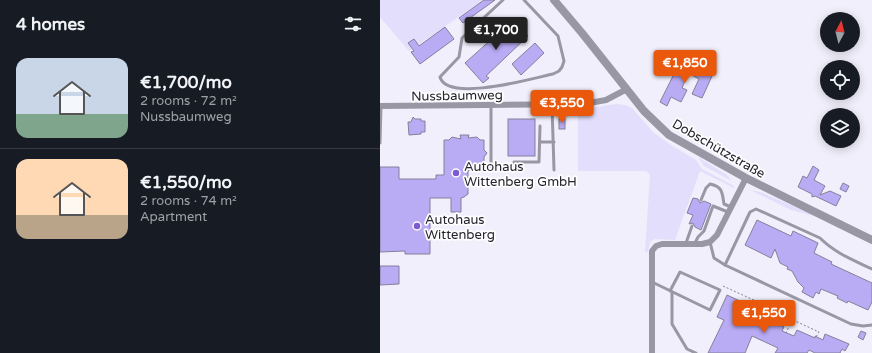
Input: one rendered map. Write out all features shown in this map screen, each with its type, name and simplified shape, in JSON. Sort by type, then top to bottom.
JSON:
[{"type":"street","name":"Dobschützstraße","points":[[554,0],[644,111],[669,135],[746,178],[872,240]]},
{"type":"street","name":"Nussbaumweg","points":[[380,106],[584,104],[599,102],[611,98],[627,89]]},
{"type":"street","points":[[652,353],[652,251],[656,246],[662,244],[695,244],[710,242],[717,235],[746,178]]},
{"type":"lane","points":[[503,0],[462,38],[459,57],[441,75],[441,80],[444,83],[460,89],[468,90],[508,84],[553,74],[559,71],[564,61],[558,36],[524,0]]},
{"type":"lane","points":[[491,105],[491,169],[514,169],[514,162],[539,162],[540,126]]},
{"type":"lane","points":[[552,105],[554,170]]},
{"type":"lane","points":[[380,106],[380,143]]},
{"type":"lane","points":[[540,142],[554,142]]},
{"type":"lane","points":[[701,200],[706,188],[710,184],[717,186],[722,191],[724,204],[730,209]]},
{"type":"lane","points":[[695,244],[698,237],[704,231],[713,206],[730,209]]},
{"type":"lane","points":[[725,265],[750,212],[756,209],[820,238],[828,247],[841,255],[872,269]]},
{"type":"lane","points":[[686,244],[692,226]]},
{"type":"lane","points":[[710,242],[714,258],[725,265],[851,324],[863,326],[872,325]]},
{"type":"lane","points":[[652,282],[671,291],[710,310],[720,290],[680,272],[671,291],[672,324],[687,349],[696,353]]},
{"type":"path","points":[[720,290],[722,285],[793,318],[792,320],[819,332],[816,337]]},
{"type":"path","points":[[786,333],[792,320]]},
{"type":"shaded area","points":[[380,0],[483,0],[409,51],[380,17]]},
{"type":"shaded area","points":[[616,104],[625,105],[632,108],[653,132],[696,160],[702,169],[734,186],[734,188],[700,171],[675,240],[655,239],[650,242],[648,252],[645,252],[650,175],[648,172],[578,171],[578,112],[570,111],[570,109]]},
{"type":"shaded area","points":[[698,157],[727,175],[732,181],[704,166]]},
{"type":"shaded area","points":[[750,190],[760,192],[818,217],[791,210]]},
{"type":"building","points":[[484,0],[495,0],[463,23],[459,18]]},
{"type":"building","points":[[513,20],[528,36],[486,76],[489,78],[483,83],[465,63]]},
{"type":"building","points":[[445,27],[454,39],[420,64],[411,52],[414,51],[408,43],[414,39],[419,46]]},
{"type":"building","points":[[535,43],[544,53],[521,75],[512,64]]},
{"type":"building","points":[[680,62],[712,76],[702,98],[692,94],[699,79],[688,73],[682,88],[687,90],[681,102],[671,97],[667,106],[660,102]]},
{"type":"building","points":[[413,117],[415,119],[421,119],[421,121],[425,121],[425,132],[421,132],[421,134],[409,135],[408,122],[411,122]]},
{"type":"building","points":[[508,119],[535,119],[535,156],[508,156]]},
{"type":"building","points":[[559,119],[565,119],[565,129],[559,129]]},
{"type":"building","points":[[460,135],[469,135],[468,138],[477,137],[480,140],[484,140],[484,150],[487,153],[484,157],[484,167],[473,167],[468,171],[468,194],[461,198],[461,212],[451,212],[451,198],[430,198],[430,254],[405,254],[405,251],[380,252],[380,167],[399,167],[399,179],[436,179],[436,175],[444,175],[444,140],[449,140],[452,137],[461,139]]},
{"type":"building","points":[[813,166],[819,170],[814,180],[825,186],[820,195],[830,191],[841,196],[836,206],[815,196],[812,197],[812,194],[798,187],[803,176],[807,178]]},
{"type":"building","points":[[843,183],[849,186],[846,192],[840,189]]},
{"type":"building","points":[[693,198],[698,199],[700,203],[704,201],[711,204],[701,230],[695,227],[693,223],[689,224],[693,215],[687,213]]},
{"type":"building","points":[[757,220],[791,236],[793,231],[818,243],[814,253],[832,262],[831,264],[872,283],[872,302],[868,310],[848,301],[847,303],[837,298],[838,296],[821,289],[819,294],[816,292],[813,298],[802,292],[804,288],[798,282],[792,271],[780,263],[775,249],[771,258],[745,245]]},
{"type":"building","points":[[380,266],[399,266],[399,284],[380,285]]},
{"type":"building","points":[[727,295],[751,306],[748,311],[784,327],[782,331],[794,336],[797,330],[823,340],[825,334],[849,344],[845,351],[842,349],[840,353],[815,353],[809,350],[807,353],[775,353],[778,348],[752,336],[745,353],[708,353],[724,320],[717,317]]},
{"type":"building","points":[[861,331],[866,333],[863,340],[858,337]]},
{"type":"place","name":"Autohaus Wittenberg GmbH","points":[[456,173]]},
{"type":"place","name":"Autohaus Wittenberg","points":[[417,226]]}]
